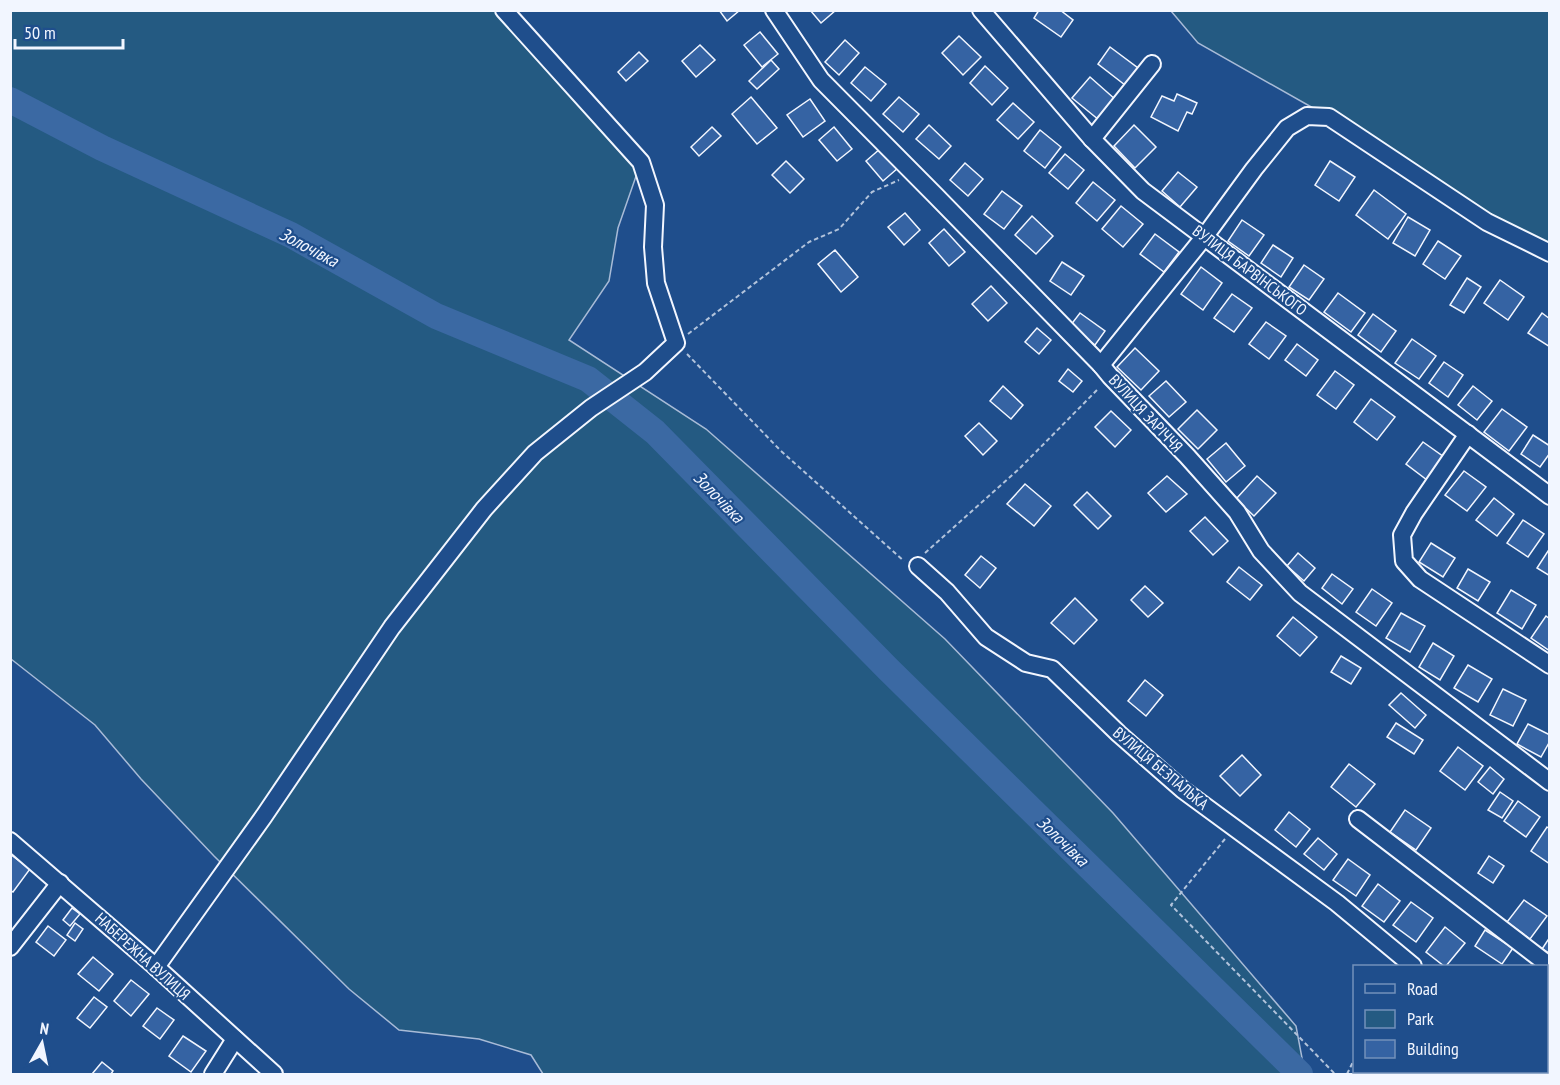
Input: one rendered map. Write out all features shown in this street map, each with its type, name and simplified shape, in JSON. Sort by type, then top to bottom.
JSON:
[{"type":"street","points":[[156,967],[264,816],[399,618],[484,508],[535,453],[591,408],[645,372],[676,343],[656,283],[653,247],[655,205],[641,162],[504,10]]},
{"type":"street","name":"ВУЛИЦЯ ЗАРІЧЧЯ","points":[[774,10],[821,80],[1187,456],[1237,512],[1261,551],[1300,593],[1550,782]]},
{"type":"street","name":"ВУЛИЦЯ БАРВІНСЬКОГО","points":[[981,10],[1092,139],[1143,191],[1550,496]]},
{"type":"street","points":[[1092,139],[1152,64]]},
{"type":"street","points":[[1106,371],[1254,168],[1287,128],[1306,116],[1329,117],[1487,222],[1550,253]]},
{"type":"street","points":[[1468,434],[1414,513],[1402,535],[1404,561],[1420,579],[1550,665]]},
{"type":"street","name":"ВУЛИЦЯ БЕЗПАЛЬКА","points":[[918,566],[946,592],[986,637],[1026,663],[1052,669],[1119,734],[1183,790],[1338,903],[1412,965]]},
{"type":"street","points":[[1358,819],[1550,966]]},
{"type":"street","name":"НАБЕРЕЖНА ВУЛИЦЯ","points":[[10,841],[156,967],[274,1074]]},
{"type":"street","points":[[10,946],[60,883]]},
{"type":"street","points":[[213,1074],[235,1039]]},
{"type":"path","points":[[912,172],[872,192],[839,229],[808,242],[676,343],[780,450],[902,560],[918,566],[925,553],[1019,469],[1106,371]]},
{"type":"path","points":[[1234,827],[1171,905],[1335,1074]]},
{"type":"green space","points":[[10,11],[504,11],[641,162],[618,228],[609,281],[569,340],[706,429],[945,639],[1113,813],[1296,1026],[1305,1074],[543,1074],[531,1055],[479,1039],[399,1030],[349,989],[214,856],[141,779],[95,725],[11,659]]},
{"type":"green space","points":[[1171,11],[1549,11],[1549,247],[1500,222],[1329,117],[1198,43]]},
{"type":"building","points":[[719,10],[740,10],[727,21]]},
{"type":"building","points":[[810,10],[836,10],[821,23]]},
{"type":"building","points":[[1039,10],[1060,10],[1073,20],[1061,37],[1034,18]]},
{"type":"building","points":[[760,32],[778,54],[762,67],[744,45]]},
{"type":"building","points":[[959,36],[981,57],[963,75],[942,53]]},
{"type":"building","points":[[845,40],[859,53],[839,75],[825,62]]},
{"type":"building","points":[[700,45],[715,60],[696,77],[682,61]]},
{"type":"building","points":[[1110,47],[1138,68],[1125,85],[1098,64]]},
{"type":"building","points":[[639,52],[648,61],[626,81],[618,72]]},
{"type":"building","points":[[771,60],[779,69],[757,89],[749,81]]},
{"type":"building","points":[[985,66],[1008,88],[992,105],[970,83]]},
{"type":"building","points":[[865,67],[886,84],[871,101],[851,83]]},
{"type":"building","points":[[1090,77],[1116,100],[1099,120],[1072,98]]},
{"type":"building","points":[[1177,94],[1197,103],[1192,114],[1187,112],[1178,131],[1151,117],[1162,96],[1174,101]]},
{"type":"building","points":[[751,97],[777,128],[757,144],[732,114]]},
{"type":"building","points":[[899,97],[919,114],[903,132],[883,114]]},
{"type":"building","points":[[810,99],[825,121],[803,137],[787,115]]},
{"type":"building","points":[[1013,103],[1034,122],[1018,139],[997,120]]},
{"type":"building","points":[[929,125],[951,146],[939,159],[916,139]]},
{"type":"building","points":[[1134,125],[1156,147],[1135,168],[1114,146]]},
{"type":"building","points":[[712,127],[721,136],[699,156],[691,147]]},
{"type":"building","points":[[834,127],[852,149],[837,161],[819,140]]},
{"type":"building","points":[[1040,130],[1061,147],[1045,168],[1024,151]]},
{"type":"building","points":[[881,148],[898,168],[883,181],[866,161]]},
{"type":"building","points":[[1065,154],[1084,170],[1068,189],[1049,173]]},
{"type":"building","points":[[786,161],[804,179],[790,193],[772,175]]},
{"type":"building","points":[[1330,161],[1355,177],[1339,201],[1315,185]]},
{"type":"building","points":[[965,163],[983,179],[968,196],[950,180]]},
{"type":"building","points":[[1178,172],[1197,187],[1180,207],[1162,191]]},
{"type":"building","points":[[1093,182],[1115,200],[1097,221],[1076,203]]},
{"type":"building","points":[[1374,190],[1406,214],[1388,239],[1356,215]]},
{"type":"building","points":[[1002,191],[1022,206],[1004,229],[984,214]]},
{"type":"building","points":[[1121,206],[1143,224],[1123,247],[1102,229]]},
{"type":"building","points":[[905,213],[920,230],[904,245],[888,227]]},
{"type":"building","points":[[1032,216],[1053,236],[1036,254],[1015,235]]},
{"type":"building","points":[[1408,217],[1430,230],[1415,256],[1393,243]]},
{"type":"building","points":[[1242,220],[1264,235],[1249,256],[1228,241]]},
{"type":"building","points":[[944,229],[965,252],[949,266],[929,243]]},
{"type":"building","points":[[1155,234],[1179,252],[1164,272],[1140,254]]},
{"type":"building","points":[[1438,241],[1461,256],[1445,279],[1423,264]]},
{"type":"building","points":[[1273,245],[1293,258],[1281,277],[1261,263]]},
{"type":"building","points":[[835,250],[858,277],[841,292],[818,264]]},
{"type":"building","points":[[1062,262],[1084,276],[1071,295],[1050,281]]},
{"type":"building","points":[[1304,265],[1324,279],[1309,300],[1289,287]]},
{"type":"building","points":[[1201,267],[1222,283],[1203,310],[1181,294]]},
{"type":"building","points":[[1467,278],[1481,287],[1464,313],[1450,305]]},
{"type":"building","points":[[1500,280],[1524,297],[1508,320],[1484,303]]},
{"type":"building","points":[[991,286],[1007,303],[988,321],[972,304]]},
{"type":"building","points":[[1338,293],[1365,313],[1351,332],[1324,312]]},
{"type":"building","points":[[1232,294],[1252,308],[1234,332],[1214,318]]},
{"type":"building","points":[[1080,313],[1105,331],[1095,345],[1070,326]]},
{"type":"building","points":[[1542,313],[1550,319],[1550,347],[1528,333]]},
{"type":"building","points":[[1373,314],[1396,331],[1381,352],[1358,335]]},
{"type":"building","points":[[1266,322],[1286,336],[1269,359],[1249,344]]},
{"type":"building","points":[[1037,328],[1051,340],[1039,354],[1025,342]]},
{"type":"building","points":[[1412,339],[1436,356],[1419,379],[1395,363]]},
{"type":"building","points":[[1297,344],[1318,360],[1306,376],[1285,360]]},
{"type":"building","points":[[1135,348],[1159,371],[1141,390],[1117,367]]},
{"type":"building","points":[[1444,362],[1463,375],[1448,397],[1429,383]]},
{"type":"building","points":[[1068,369],[1082,381],[1073,392],[1059,381]]},
{"type":"building","points":[[1335,371],[1354,385],[1336,409],[1317,395]]},
{"type":"building","points":[[1166,381],[1186,402],[1169,417],[1149,396]]},
{"type":"building","points":[[1003,386],[1023,405],[1011,419],[990,401]]},
{"type":"building","points":[[1473,386],[1492,401],[1477,420],[1458,405]]},
{"type":"building","points":[[1371,399],[1395,417],[1377,440],[1354,422]]},
{"type":"building","points":[[1502,409],[1527,427],[1509,451],[1484,432]]},
{"type":"building","points":[[1197,410],[1217,430],[1198,449],[1178,429]]},
{"type":"building","points":[[1111,411],[1131,430],[1115,447],[1095,427]]},
{"type":"building","points":[[979,423],[997,441],[983,455],[965,436]]},
{"type":"building","points":[[1533,435],[1550,446],[1550,453],[1540,467],[1521,454]]},
{"type":"building","points":[[1423,442],[1444,457],[1427,480],[1406,464]]},
{"type":"building","points":[[1226,443],[1245,466],[1226,482],[1207,459]]},
{"type":"building","points":[[1464,471],[1486,487],[1467,511],[1445,495]]},
{"type":"building","points":[[1167,476],[1187,494],[1166,512],[1148,493]]},
{"type":"building","points":[[1257,476],[1276,493],[1254,516],[1236,499]]},
{"type":"building","points":[[1025,484],[1051,506],[1034,526],[1007,504]]},
{"type":"building","points":[[1087,492],[1111,516],[1098,529],[1074,505]]},
{"type":"building","points":[[1494,498],[1514,514],[1497,536],[1476,520]]},
{"type":"building","points":[[1205,517],[1228,541],[1213,555],[1190,531]]},
{"type":"building","points":[[1523,520],[1544,534],[1528,557],[1507,543]]},
{"type":"building","points":[[1431,543],[1455,558],[1443,577],[1419,562]]},
{"type":"building","points":[[1550,548],[1550,576],[1537,568]]},
{"type":"building","points":[[1298,553],[1315,568],[1304,581],[1287,566]]},
{"type":"building","points":[[981,556],[996,568],[980,588],[965,575]]},
{"type":"building","points":[[1239,567],[1262,585],[1250,600],[1227,582]]},
{"type":"building","points":[[1468,569],[1490,582],[1478,601],[1457,588]]},
{"type":"building","points":[[1332,574],[1353,589],[1342,604],[1322,588]]},
{"type":"building","points":[[1145,586],[1163,603],[1148,617],[1131,600]]},
{"type":"building","points":[[1372,589],[1392,603],[1376,626],[1356,612]]},
{"type":"building","points":[[1511,590],[1536,605],[1522,629],[1497,613]]},
{"type":"building","points":[[1075,598],[1097,620],[1074,644],[1051,623]]},
{"type":"building","points":[[1401,613],[1425,626],[1410,652],[1386,638]]},
{"type":"building","points":[[1546,616],[1550,619],[1550,651],[1531,638]]},
{"type":"building","points":[[1293,617],[1317,637],[1300,656],[1277,636]]},
{"type":"building","points":[[1433,643],[1454,656],[1440,680],[1419,667]]},
{"type":"building","points":[[1341,656],[1361,668],[1351,684],[1331,672]]},
{"type":"building","points":[[1468,665],[1492,679],[1478,702],[1454,688]]},
{"type":"building","points":[[1145,680],[1163,695],[1146,716],[1128,701]]},
{"type":"building","points":[[1503,689],[1526,700],[1513,726],[1490,715]]},
{"type":"building","points":[[1401,693],[1426,715],[1415,728],[1389,705]]},
{"type":"building","points":[[1396,723],[1423,740],[1414,754],[1387,737]]},
{"type":"building","points":[[1528,724],[1550,735],[1550,741],[1541,757],[1517,744]]},
{"type":"building","points":[[1458,747],[1483,766],[1465,790],[1440,771]]},
{"type":"building","points":[[1242,755],[1261,775],[1240,796],[1220,776]]},
{"type":"building","points":[[1349,764],[1375,784],[1356,807],[1331,787]]},
{"type":"building","points":[[1490,767],[1504,779],[1493,794],[1478,782]]},
{"type":"building","points":[[1500,792],[1513,801],[1502,818],[1488,810]]},
{"type":"building","points":[[1518,801],[1540,817],[1526,837],[1504,821]]},
{"type":"building","points":[[1405,810],[1431,828],[1416,850],[1390,832]]},
{"type":"building","points":[[1289,812],[1310,829],[1296,847],[1275,830]]},
{"type":"building","points":[[1547,827],[1550,829],[1550,864],[1531,851]]},
{"type":"building","points":[[1318,838],[1337,854],[1324,870],[1304,854]]},
{"type":"building","points":[[10,854],[30,869],[13,892],[10,890]]},
{"type":"building","points":[[1489,856],[1504,866],[1493,883],[1478,873]]},
{"type":"building","points":[[1348,859],[1370,875],[1356,896],[1333,880]]},
{"type":"building","points":[[1378,884],[1400,901],[1384,922],[1362,906]]},
{"type":"building","points":[[1524,900],[1547,916],[1530,939],[1507,922]]},
{"type":"building","points":[[1411,902],[1433,918],[1416,942],[1393,925]]},
{"type":"building","points":[[72,908],[80,914],[70,926],[63,920]]},
{"type":"building","points":[[75,923],[83,929],[75,941],[67,935]]},
{"type":"building","points":[[48,926],[66,940],[54,956],[36,942]]},
{"type":"building","points":[[1445,927],[1465,943],[1447,965],[1443,965],[1426,952]]},
{"type":"building","points":[[1485,930],[1513,948],[1502,964],[1475,946]]},
{"type":"building","points":[[1550,937],[1550,954],[1542,949]]},
{"type":"building","points":[[93,957],[113,974],[99,991],[78,974]]},
{"type":"building","points":[[131,980],[149,994],[131,1016],[114,1001]]},
{"type":"building","points":[[1548,982],[1550,983],[1550,1010],[1548,1009]]},
{"type":"building","points":[[94,997],[107,1007],[90,1028],[77,1018]]},
{"type":"building","points":[[157,1008],[174,1020],[160,1039],[143,1026]]},
{"type":"building","points":[[183,1036],[206,1051],[191,1072],[169,1056]]},
{"type":"building","points":[[102,1062],[113,1071],[111,1074],[92,1074]]},
{"type":"waterway","name":"Золочівка","points":[[10,100],[102,148],[291,235],[436,316],[588,379],[655,432],[888,669],[1300,1074]]}]
